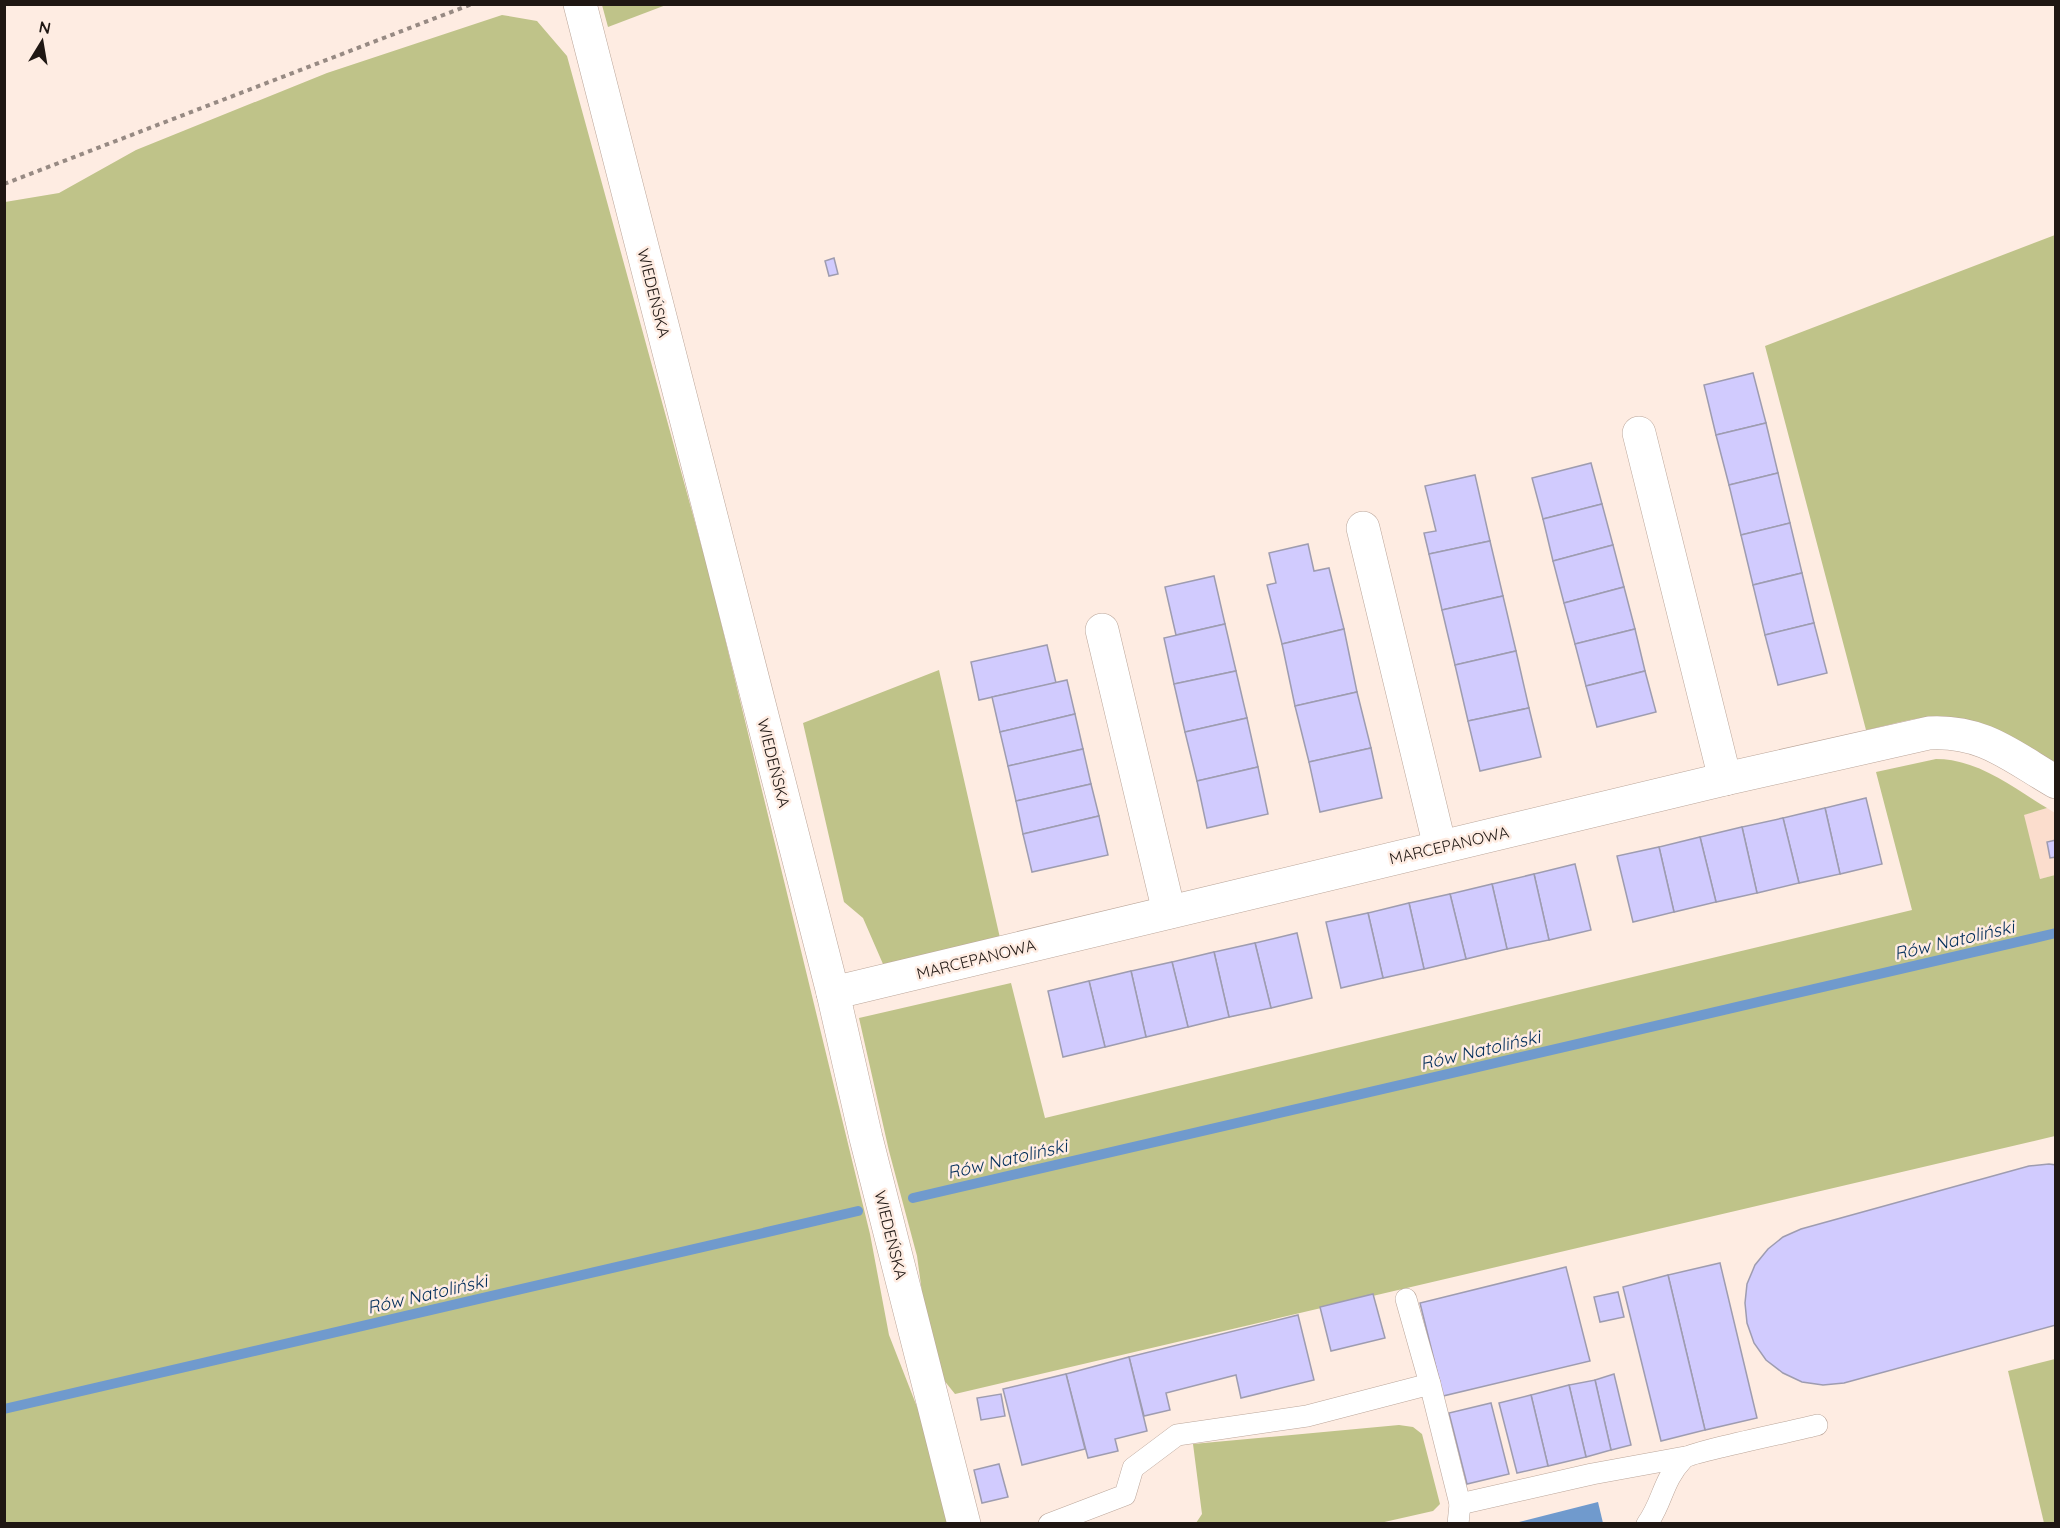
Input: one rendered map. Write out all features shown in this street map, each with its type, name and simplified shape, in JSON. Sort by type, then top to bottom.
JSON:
[{"type":"street","name":"WIEDEŃSKA","points":[[580,4],[833,993],[866,1138],[964,1524]]},
{"type":"street","points":[[1639,433],[1725,779]]},
{"type":"street","points":[[1363,528],[1440,848]]},
{"type":"street","points":[[1102,630],[1169,912]]},
{"type":"street","name":"MARCEPANOWA","points":[[833,993],[1725,779],[1929,733],[1955,732],[1987,741],[2055,782]]},
{"type":"lane","points":[[1406,1299],[1430,1384],[1459,1514],[1592,1474],[1685,1457],[1817,1425]]},
{"type":"lane","points":[[1049,1524],[1125,1495],[1133,1468],[1177,1435],[1307,1416],[1430,1384]]},
{"type":"lane","points":[[1647,1524],[1653,1516],[1666,1480],[1685,1457]]},
{"type":"path","points":[[4,184],[472,4]]},
{"type":"shaded area","points":[[2047,808],[2055,813],[2055,875],[2040,879],[2023,815]]},
{"type":"green space","points":[[602,4],[666,5],[608,27]]},
{"type":"green space","points":[[502,15],[537,21],[567,56],[710,577],[870,1234],[889,1335],[919,1412],[949,1523],[5,1524],[5,202],[59,193],[136,150],[327,73]]},
{"type":"green space","points":[[2055,235],[2055,765],[1995,730],[1963,719],[1929,717],[1866,730],[1765,346]]},
{"type":"green space","points":[[939,670],[1000,938],[883,964],[863,918],[844,902],[803,723]]},
{"type":"green space","points":[[1936,759],[1951,760],[1980,769],[2008,783],[2047,808],[2024,815],[2040,879],[2055,875],[2055,1136],[955,1394],[943,1379],[925,1314],[917,1256],[889,1151],[859,1018],[1011,983],[1045,1118],[1912,910],[1876,772]]},
{"type":"green space","points":[[2055,1359],[2055,1523],[2044,1523],[2008,1371]]},
{"type":"green space","points":[[1399,1425],[1413,1427],[1422,1434],[1440,1504],[1433,1511],[1380,1523],[1196,1523],[1202,1514],[1193,1444]]},
{"type":"water","points":[[1598,1502],[1603,1523],[1515,1523]]},
{"type":"building","points":[[834,258],[838,274],[829,276],[825,261]]},
{"type":"building","points":[[1753,373],[1766,423],[1716,435],[1704,385]]},
{"type":"building","points":[[1766,423],[1778,473],[1729,485],[1716,435]]},
{"type":"building","points":[[1591,463],[1602,504],[1543,519],[1532,478]]},
{"type":"building","points":[[1778,473],[1790,523],[1741,535],[1729,485]]},
{"type":"building","points":[[1475,475],[1490,541],[1429,554],[1424,533],[1436,531],[1425,486]]},
{"type":"building","points":[[1602,504],[1613,545],[1553,561],[1543,519]]},
{"type":"building","points":[[1790,523],[1802,573],[1753,585],[1741,535]]},
{"type":"building","points":[[1490,541],[1503,596],[1442,610],[1429,554]]},
{"type":"building","points":[[1308,544],[1314,571],[1329,568],[1344,629],[1282,644],[1267,585],[1276,583],[1269,553]]},
{"type":"building","points":[[1613,545],[1624,587],[1564,603],[1553,561]]},
{"type":"building","points":[[1802,573],[1814,623],[1765,635],[1753,585]]},
{"type":"building","points":[[1214,576],[1225,624],[1176,635],[1165,587]]},
{"type":"building","points":[[1624,587],[1635,629],[1575,644],[1564,603]]},
{"type":"building","points":[[1503,596],[1516,651],[1455,665],[1442,610]]},
{"type":"building","points":[[1814,623],[1827,673],[1778,685],[1765,635]]},
{"type":"building","points":[[1225,624],[1236,671],[1174,684],[1164,638]]},
{"type":"building","points":[[1344,629],[1357,692],[1295,706],[1282,644]]},
{"type":"building","points":[[1635,629],[1645,671],[1586,686],[1575,644]]},
{"type":"building","points":[[1047,645],[1056,683],[979,700],[971,662]]},
{"type":"building","points":[[1516,651],[1529,708],[1468,721],[1455,665]]},
{"type":"building","points":[[1236,671],[1247,718],[1185,732],[1174,684]]},
{"type":"building","points":[[1645,671],[1656,712],[1597,727],[1586,686]]},
{"type":"building","points":[[1067,680],[1075,714],[1000,732],[992,697]]},
{"type":"building","points":[[1357,692],[1371,748],[1309,762],[1295,706]]},
{"type":"building","points":[[1529,708],[1541,757],[1480,771],[1468,721]]},
{"type":"building","points":[[1075,714],[1083,749],[1008,766],[1000,732]]},
{"type":"building","points":[[1247,718],[1258,767],[1197,781],[1185,732]]},
{"type":"building","points":[[1371,748],[1382,798],[1320,812],[1309,762]]},
{"type":"building","points":[[1083,749],[1091,784],[1016,801],[1008,766]]},
{"type":"building","points":[[1258,767],[1268,814],[1207,828],[1197,781]]},
{"type":"building","points":[[1091,784],[1099,816],[1023,834],[1016,801]]},
{"type":"building","points":[[1866,798],[1882,864],[1840,874],[1825,808]]},
{"type":"building","points":[[1825,808],[1840,874],[1799,883],[1783,818]]},
{"type":"building","points":[[1099,816],[1108,855],[1032,872],[1023,834]]},
{"type":"building","points":[[1783,818],[1799,883],[1757,893],[1742,827]]},
{"type":"building","points":[[1742,827],[1757,893],[1716,902],[1700,837]]},
{"type":"building","points":[[1700,837],[1716,902],[1674,912],[1659,847]]},
{"type":"building","points":[[2056,840],[2056,857],[2050,858],[2047,842]]},
{"type":"building","points":[[1659,847],[1674,912],[1633,922],[1617,856]]},
{"type":"building","points":[[1575,864],[1591,930],[1549,940],[1534,874]]},
{"type":"building","points":[[1534,874],[1549,940],[1507,949],[1492,884]]},
{"type":"building","points":[[1492,884],[1507,949],[1466,959],[1450,894]]},
{"type":"building","points":[[1450,894],[1466,959],[1424,969],[1409,903]]},
{"type":"building","points":[[1409,903],[1424,969],[1383,978],[1368,913]]},
{"type":"building","points":[[1368,913],[1383,978],[1341,988],[1326,922]]},
{"type":"building","points":[[1297,933],[1312,998],[1271,1008],[1255,943]]},
{"type":"building","points":[[1255,943],[1271,1008],[1229,1017],[1214,952]]},
{"type":"building","points":[[1214,952],[1229,1017],[1188,1027],[1172,962]]},
{"type":"building","points":[[1172,962],[1188,1027],[1146,1037],[1131,971]]},
{"type":"building","points":[[1131,971],[1146,1037],[1105,1047],[1089,981]]},
{"type":"building","points":[[1089,981],[1105,1047],[1063,1057],[1048,991]]},
{"type":"building","points":[[2056,1165],[2056,1325],[1844,1383],[1823,1385],[1802,1382],[1783,1373],[1766,1360],[1754,1343],[1747,1323],[1745,1303],[1747,1284],[1755,1265],[1768,1249],[1783,1237],[1801,1229],[2029,1166]]},
{"type":"building","points":[[1720,1263],[1757,1418],[1705,1430],[1668,1275]]},
{"type":"building","points":[[1566,1267],[1590,1361],[1443,1396],[1420,1303]]},
{"type":"building","points":[[1668,1275],[1705,1430],[1661,1441],[1623,1287]]},
{"type":"building","points":[[1618,1292],[1624,1317],[1600,1322],[1594,1297]]},
{"type":"building","points":[[1373,1294],[1385,1338],[1331,1351],[1320,1307]]},
{"type":"building","points":[[1298,1315],[1314,1380],[1241,1398],[1236,1375],[1166,1393],[1170,1410],[1144,1416],[1129,1357]]},
{"type":"building","points":[[1129,1357],[1147,1431],[1115,1439],[1118,1451],[1088,1458],[1066,1374]]},
{"type":"building","points":[[1066,1374],[1085,1449],[1022,1465],[1003,1389]]},
{"type":"building","points":[[1614,1374],[1631,1445],[1611,1450],[1595,1380]]},
{"type":"building","points":[[1595,1380],[1611,1450],[1586,1457],[1569,1385]]},
{"type":"building","points":[[1569,1385],[1586,1457],[1548,1466],[1531,1395]]},
{"type":"building","points":[[1001,1394],[1005,1416],[981,1420],[977,1398]]},
{"type":"building","points":[[1531,1395],[1548,1466],[1517,1473],[1499,1403]]},
{"type":"building","points":[[1491,1403],[1509,1474],[1467,1484],[1449,1413]]},
{"type":"building","points":[[999,1464],[1008,1497],[982,1503],[974,1470]]},
{"type":"waterway","name":"Rów Natoliński","points":[[913,1198],[2056,933]]},
{"type":"waterway","name":"Rów Natoliński","points":[[4,1409],[858,1211]]}]
